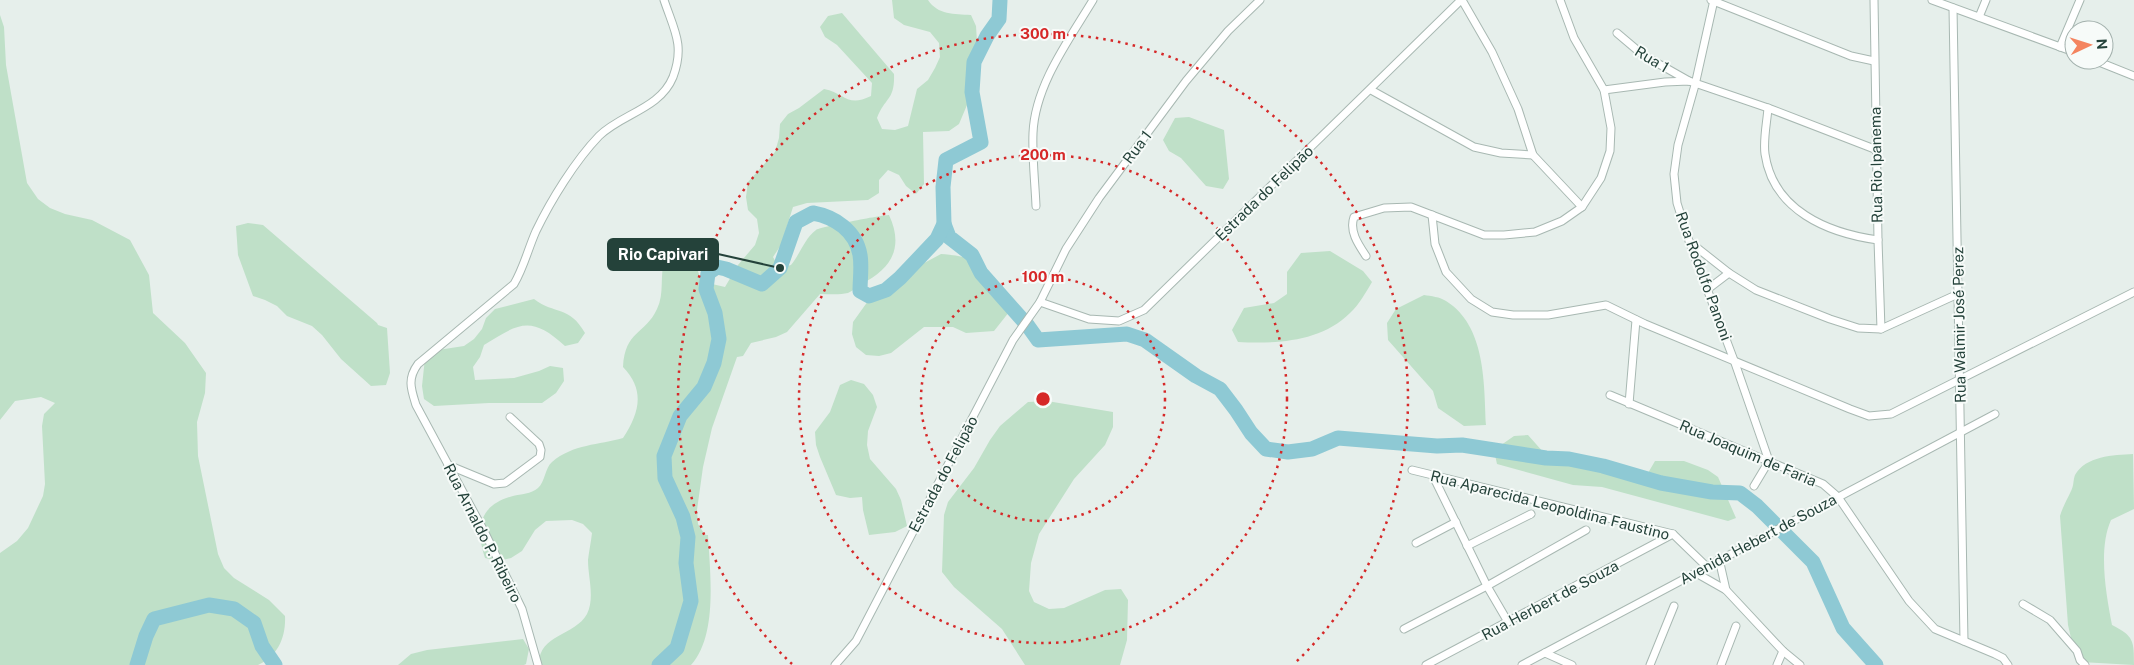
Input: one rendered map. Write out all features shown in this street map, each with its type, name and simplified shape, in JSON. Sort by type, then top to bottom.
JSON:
[{"type":"street","name":"Rua Arnaldo P. Ribeiro","points":[[538,665],[522,609],[485,533],[416,405],[410,387],[411,373],[418,364],[514,284],[522,270],[536,232],[553,200],[600,135],[661,95],[672,80],[678,60],[679,44],[676,30],[664,0]]},
{"type":"street","points":[[1036,206],[1033,131],[1042,92],[1061,54],[1093,0]]},
{"type":"street","name":"Rua 1","points":[[1036,310],[1066,249],[1099,198],[1186,81],[1228,31],[1260,0]]},
{"type":"street","points":[[1461,0],[1492,52],[1518,109],[1533,155],[1582,207]]},
{"type":"street","name":"Estrada do Felipão","points":[[1040,302],[1089,319],[1119,321],[1144,310],[1461,0]]},
{"type":"street","points":[[1366,256],[1357,242],[1351,225],[1354,218],[1384,208],[1411,208],[1484,235],[1504,235],[1535,232],[1562,221],[1582,207],[1601,178],[1610,151],[1611,128],[1604,90],[1574,38],[1560,0]]},
{"type":"street","points":[[1713,0],[1851,56],[1874,61]]},
{"type":"street","name":"Rua Rodolfo Panoni","points":[[1713,0],[1678,145],[1674,174],[1677,203],[1769,461]]},
{"type":"street","name":"Rua Rio Ipanema","points":[[1874,0],[1881,330]]},
{"type":"street","points":[[1932,0],[2064,48]]},
{"type":"street","points":[[1979,17],[1986,0]]},
{"type":"street","points":[[2060,47],[2080,0]]},
{"type":"street","name":"Rua Walmir José Perez","points":[[1953,8],[1962,430],[1964,641]]},
{"type":"street","name":"Rua 1","points":[[1617,33],[1643,55],[1692,83]]},
{"type":"street","points":[[2114,68],[2134,76]]},
{"type":"street","points":[[1604,90],[1665,82],[1692,83],[1768,108],[1877,150]]},
{"type":"street","points":[[1371,90],[1474,147],[1501,153],[1533,155]]},
{"type":"street","points":[[1768,108],[1764,152],[1770,178],[1782,197],[1810,218],[1835,231],[1878,240]]},
{"type":"street","points":[[1432,215],[1435,244],[1446,272],[1471,299],[1492,312],[1513,315],[1548,315],[1606,305],[1735,363],[1869,416],[1891,414],[1961,381],[2134,292]]},
{"type":"street","points":[[1690,242],[1729,273],[1756,290],[1858,328],[1881,330],[1958,294]]},
{"type":"street","points":[[1708,289],[1729,273]]},
{"type":"street","name":"Estrada do Felipão","points":[[835,665],[856,641],[1013,340],[1036,310]]},
{"type":"street","points":[[1629,404],[1636,320]]},
{"type":"street","name":"Rua Joaquim de Faria","points":[[1610,395],[1823,484],[1838,497],[1909,601],[1934,629],[1995,654],[2003,658],[2008,665]]},
{"type":"street","name":"Avenida Hebert de Souza","points":[[1522,665],[1995,414]]},
{"type":"street","points":[[448,466],[499,485],[505,483],[540,457],[541,450],[538,444],[510,417]]},
{"type":"street","points":[[1754,486],[1769,461]]},
{"type":"street","name":"Rua Aparecida Leopoldina Faustino","points":[[1412,470],[1673,534],[1706,566]]},
{"type":"street","points":[[1433,476],[1487,586],[1508,622]]},
{"type":"street","points":[[1467,546],[1531,514]]},
{"type":"street","points":[[1416,543],[1456,522]]},
{"type":"street","points":[[1404,629],[1487,586],[1586,530]]},
{"type":"street","name":"Rua Herbert de Souza","points":[[1426,665],[1673,534]]},
{"type":"street","points":[[1719,559],[1726,590]]},
{"type":"street","points":[[1696,573],[1726,590],[1783,651],[1800,665]]},
{"type":"street","points":[[2023,604],[2050,620],[2077,651],[2080,660],[2085,665]]},
{"type":"street","points":[[1650,665],[1674,606]]},
{"type":"street","points":[[1721,665],[1736,626]]},
{"type":"street","points":[[1777,665],[1783,651]]},
{"type":"street","points":[[1545,652],[1572,665]]},
{"type":"green space","points":[[892,0],[928,0],[937,9],[942,11],[971,15],[976,26],[979,73],[959,124],[949,131],[923,132],[924,184],[916,194],[906,186],[899,175],[888,170],[879,180],[879,193],[868,200],[807,203],[793,207],[781,245],[773,257],[779,268],[791,265],[809,237],[816,230],[864,219],[889,215],[895,237],[895,247],[887,264],[872,278],[848,293],[820,294],[787,332],[776,337],[751,343],[743,356],[737,357],[712,428],[703,467],[697,510],[698,524],[705,535],[708,535],[711,585],[709,621],[700,652],[691,665],[539,665],[540,655],[544,647],[574,627],[587,614],[591,601],[588,560],[592,533],[583,524],[572,520],[546,521],[535,530],[522,551],[511,558],[498,561],[485,558],[480,537],[482,519],[493,505],[502,500],[529,493],[538,488],[552,462],[560,456],[577,448],[623,438],[633,419],[638,401],[635,384],[623,367],[627,346],[631,339],[647,324],[657,309],[661,297],[662,272],[665,259],[676,254],[689,253],[696,264],[700,278],[712,284],[725,287],[738,265],[755,245],[759,233],[757,219],[748,210],[746,197],[748,182],[775,152],[780,124],[788,114],[824,89],[846,99],[856,101],[871,96],[872,83],[837,45],[825,37],[820,27],[828,16],[842,13],[894,74],[893,89],[877,118],[882,129],[895,130],[908,126],[917,89],[928,80],[940,57],[939,43],[930,32],[904,25],[894,18]]},
{"type":"green space","points":[[0,15],[4,27],[6,65],[27,183],[38,199],[50,208],[65,214],[92,220],[130,240],[149,275],[153,313],[185,343],[206,373],[205,393],[197,422],[198,456],[218,554],[224,568],[234,578],[269,600],[285,616],[284,631],[276,651],[258,665],[0,665],[0,553],[17,541],[28,528],[43,496],[45,484],[42,426],[44,414],[55,403],[41,397],[15,401],[0,420]]},
{"type":"green space","points":[[1189,117],[1224,130],[1229,179],[1223,189],[1206,186],[1181,158],[1169,151],[1163,140],[1175,118]]},
{"type":"green space","points":[[248,223],[263,225],[378,325],[387,328],[390,373],[386,385],[371,386],[341,359],[322,335],[312,326],[287,316],[277,306],[253,296],[238,255],[236,226]]},
{"type":"green space","points":[[1330,251],[1363,271],[1372,282],[1353,310],[1338,323],[1312,335],[1282,341],[1238,342],[1232,330],[1244,308],[1274,303],[1287,294],[1287,272],[1301,253]]},
{"type":"green space","points":[[941,254],[961,256],[974,262],[979,267],[990,295],[998,301],[1013,307],[994,331],[966,333],[953,327],[924,327],[891,353],[879,356],[866,355],[856,347],[852,334],[853,322],[868,301],[900,280],[911,270]]},
{"type":"green space","points":[[1424,295],[1446,301],[1459,312],[1469,325],[1476,340],[1483,374],[1486,425],[1464,426],[1438,408],[1433,391],[1388,340],[1387,323],[1396,309]]},
{"type":"green space","points":[[534,299],[567,314],[579,324],[585,333],[578,343],[565,346],[553,336],[534,326],[516,327],[484,345],[480,357],[473,367],[475,380],[514,378],[550,366],[563,368],[564,381],[556,393],[542,403],[434,406],[424,399],[422,386],[425,358],[438,350],[464,346],[474,339],[482,329],[486,318],[495,309]]},
{"type":"green space","points":[[851,380],[864,384],[873,395],[877,407],[868,431],[867,445],[870,459],[896,489],[901,500],[907,526],[895,532],[869,535],[862,497],[850,498],[836,495],[816,445],[815,432],[830,412],[840,385]]},
{"type":"green space","points":[[1047,401],[1113,412],[1113,427],[1105,445],[1074,479],[1039,534],[1031,563],[1029,591],[1034,602],[1049,609],[1064,608],[1105,590],[1121,589],[1128,600],[1127,640],[1120,665],[1025,665],[1002,629],[954,587],[942,572],[944,515],[948,502],[974,468],[1000,426],[1028,402]]},
{"type":"green space","points":[[1528,435],[1544,453],[1568,460],[1582,461],[1605,473],[1648,473],[1655,461],[1684,461],[1708,470],[1718,477],[1736,518],[1728,521],[1602,487],[1573,485],[1497,464],[1494,450],[1514,436]]},
{"type":"green space","points":[[2133,454],[2134,509],[2111,520],[2105,544],[2104,572],[2112,625],[2129,636],[2134,650],[2134,665],[2081,662],[2074,651],[2068,625],[2060,516],[2072,489],[2075,475],[2080,469],[2093,460]]},
{"type":"green space","points":[[523,639],[529,649],[526,664],[524,665],[398,665],[411,654],[427,650]]},
{"type":"waterway","points":[[659,665],[677,648],[691,601],[686,563],[688,537],[683,517],[665,478],[664,456],[680,416],[704,387],[714,363],[719,339],[715,313],[706,289],[708,273],[717,267],[762,284],[780,268],[796,222],[813,213],[829,218],[843,226],[854,239],[861,259],[860,291],[869,296],[886,290],[900,278],[937,239],[944,224],[943,187],[946,160],[981,142],[972,92],[974,62],[987,36],[999,19],[1000,0]]},
{"type":"waterway","points":[[944,224],[949,237],[972,255],[981,273],[1038,340],[1127,334],[1145,340],[1196,376],[1220,389],[1251,433],[1266,449],[1288,452],[1312,449],[1338,438],[1437,446],[1462,445],[1546,458],[1569,459],[1603,466],[1661,483],[1712,492],[1740,493],[1757,506],[1813,562],[1843,628],[1876,665]]},
{"type":"waterway","points":[[137,665],[146,636],[154,619],[209,605],[234,609],[254,623],[262,646],[275,665]]},
{"type":"place","name":"Rio Capivari","points":[[780,268]]}]
